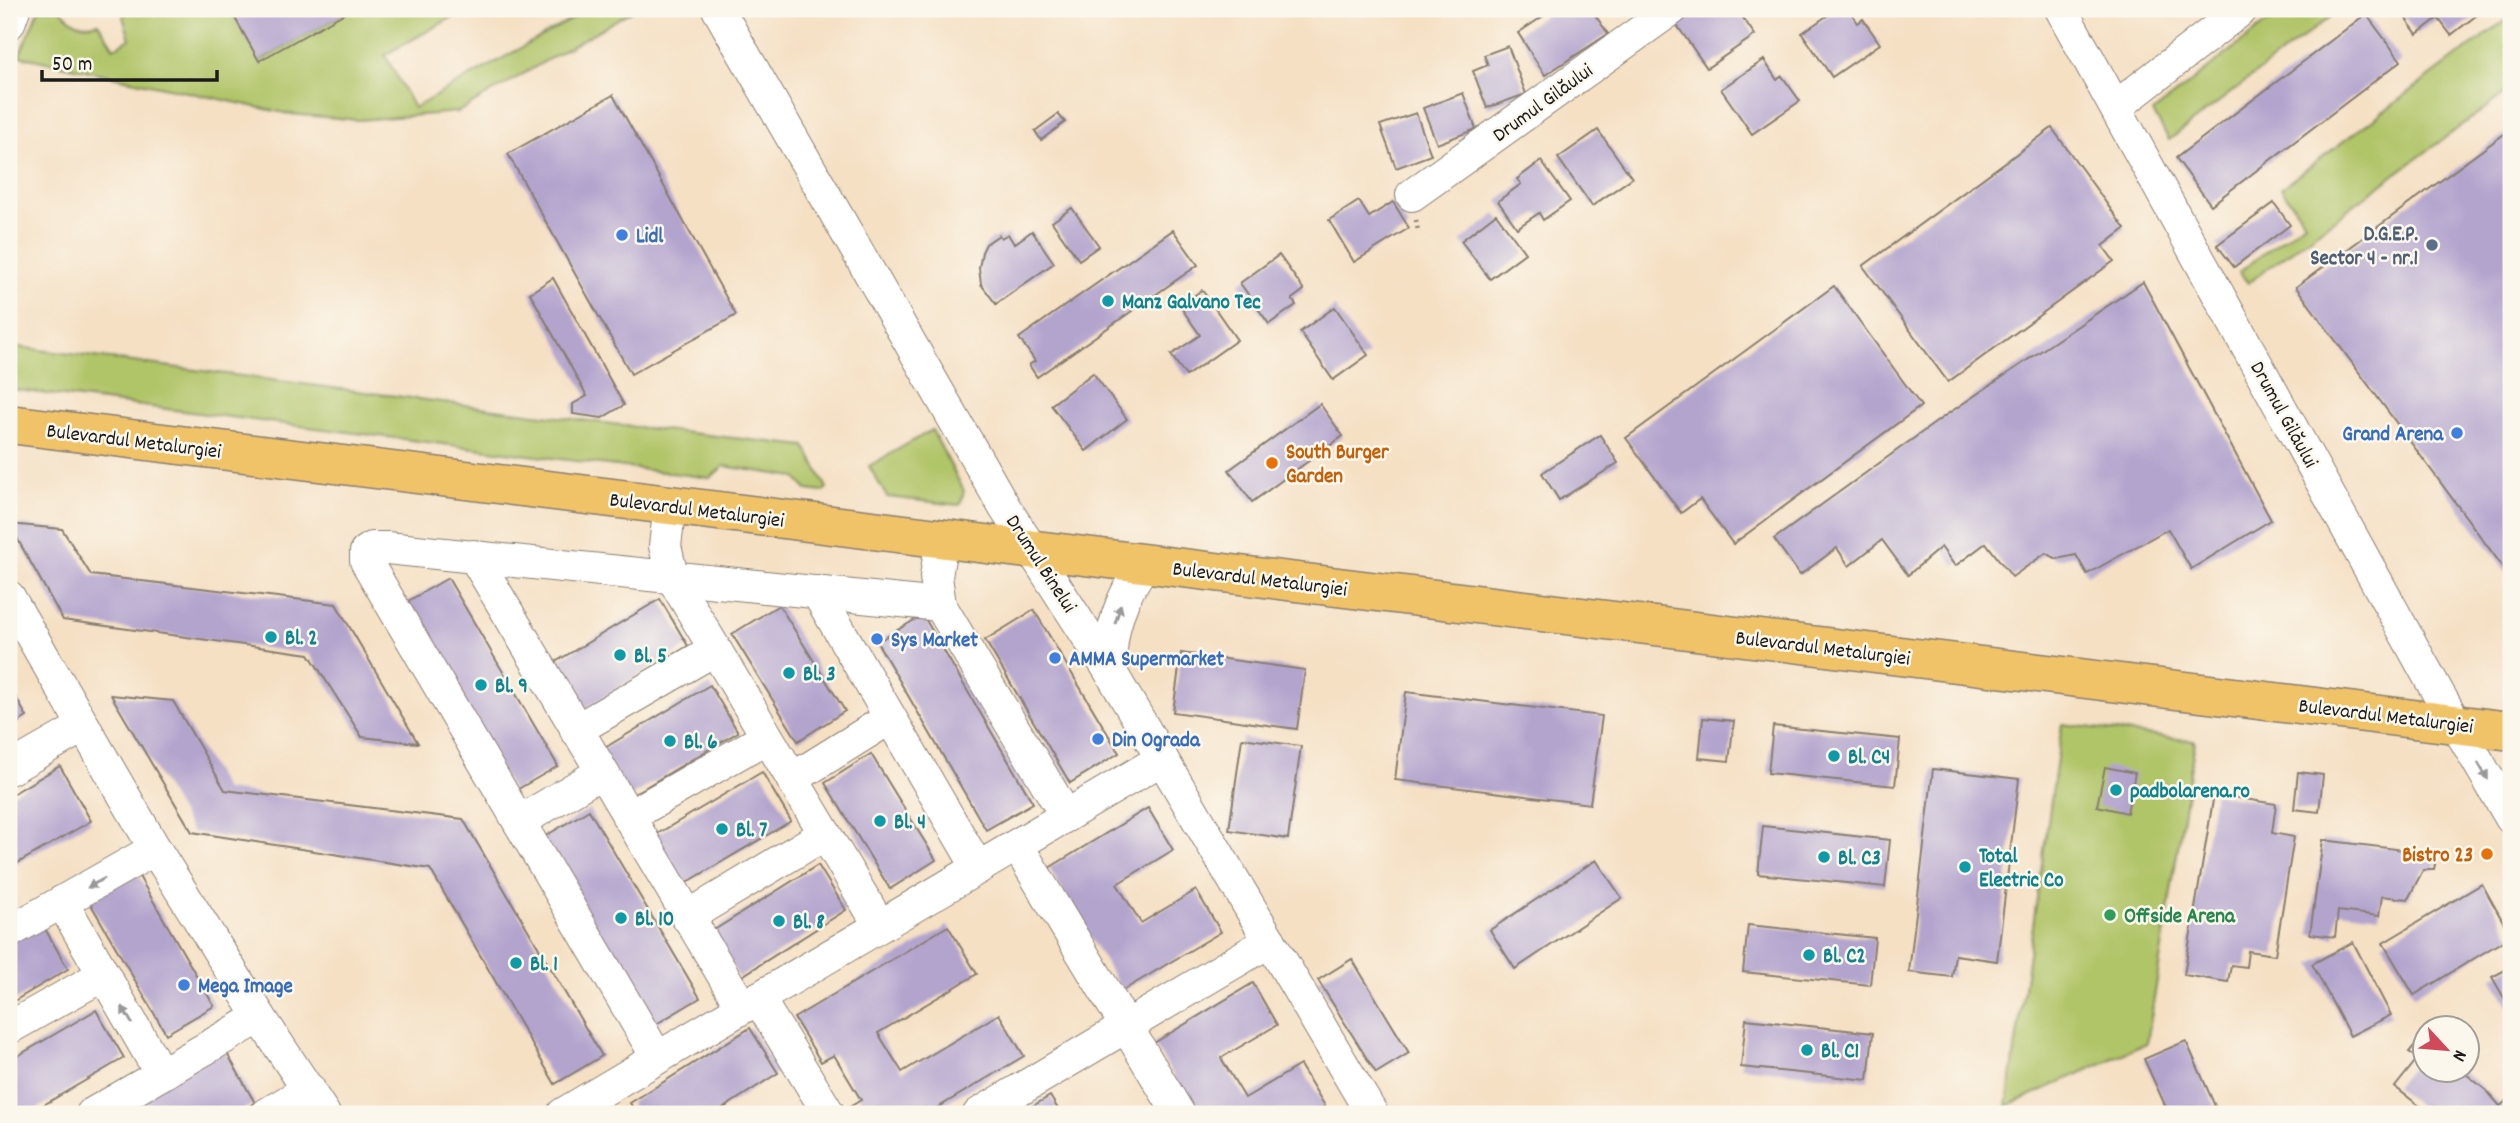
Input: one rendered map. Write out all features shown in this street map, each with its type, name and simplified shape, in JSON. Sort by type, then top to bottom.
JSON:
[{"type":"main road","name":"Bulevardul Metalurgiei","points":[[9,424],[2511,731]]},
{"type":"street","points":[[9,23],[15,9]]},
{"type":"street","name":"Drumul Binelui","points":[[718,9],[1031,550],[1071,607],[1110,671],[1372,1114]]},
{"type":"street","name":"Drumul Gilăului","points":[[1412,195],[1672,9]]},
{"type":"street","name":"Drumul Gilăului","points":[[2062,9],[2455,724],[2511,818]]},
{"type":"street","points":[[2116,107],[2242,9]]},
{"type":"street","points":[[670,506],[665,546],[672,577],[880,926]]},
{"type":"street","points":[[942,538],[936,577],[940,605],[1066,816]]},
{"type":"street","points":[[657,1057],[366,561],[366,552],[372,548],[387,548],[474,556],[940,605]]},
{"type":"street","points":[[474,556],[687,917],[829,1114]]},
{"type":"street","points":[[1110,671],[1113,629],[1118,612],[1130,586],[1146,564]]},
{"type":"street","points":[[817,592],[978,868]]},
{"type":"street","points":[[9,597],[155,849],[316,1102],[267,1114]]},
{"type":"street","points":[[576,730],[714,650]]},
{"type":"street","points":[[792,779],[890,718]]},
{"type":"street","points":[[9,769],[84,726]]},
{"type":"street","points":[[628,817],[767,737]]},
{"type":"street","points":[[563,1114],[1163,759]]},
{"type":"street","points":[[519,822],[601,772]]},
{"type":"street","points":[[687,917],[825,834]]},
{"type":"street","points":[[1017,845],[1178,1114]]},
{"type":"street","points":[[9,932],[155,849]]},
{"type":"street","points":[[62,902],[161,1074]]},
{"type":"street","points":[[979,1114],[1270,941]]},
{"type":"street","points":[[9,1028],[103,975]]},
{"type":"street","points":[[92,1114],[260,1017]]},
{"type":"green space","points":[[60,9],[81,24],[98,23],[114,48],[130,39],[123,17],[127,9],[230,9],[260,61],[352,9],[467,9],[385,55],[414,108],[590,9],[635,9],[458,112],[359,120],[289,114],[19,56],[38,11]]},
{"type":"green space","points":[[2284,9],[2340,9],[2169,140],[2153,112]]},
{"type":"green space","points":[[2511,16],[2511,89],[2248,283],[2239,272],[2305,222],[2281,188]]},
{"type":"green space","points":[[9,346],[636,427],[805,446],[827,488],[822,492],[807,490],[795,477],[724,466],[710,478],[9,389]]},
{"type":"green space","points":[[932,430],[964,491],[961,503],[958,505],[887,497],[869,466]]},
{"type":"green space","points":[[2062,724],[2195,741],[2147,1043],[2007,1106]]},
{"type":"building","points":[[230,9],[352,9],[259,61]]},
{"type":"building","points":[[1554,9],[1591,9],[1608,34],[1545,75],[1518,33]]},
{"type":"building","points":[[1698,9],[1728,9],[1732,14],[1738,11],[1755,35],[1707,68],[1676,24]]},
{"type":"building","points":[[1837,9],[1848,9],[1858,23],[1863,19],[1880,44],[1832,77],[1802,33]]},
{"type":"building","points":[[2399,9],[2473,9],[2477,15],[2451,35],[2438,18],[2417,34]]},
{"type":"building","points":[[2366,14],[2401,61],[2211,205],[2176,158]]},
{"type":"building","points":[[1508,46],[1526,94],[1487,108],[1473,71],[1488,65],[1484,55]]},
{"type":"building","points":[[1764,60],[1777,80],[1782,76],[1800,101],[1752,134],[1721,89]]},
{"type":"building","points":[[1463,93],[1476,129],[1437,144],[1423,108]]},
{"type":"building","name":"Lidl","points":[[613,95],[736,315],[631,374],[508,154]]},
{"type":"building","points":[[1416,113],[1431,155],[1396,168],[1380,125]]},
{"type":"building","points":[[1058,114],[1065,122],[1041,140],[1035,131]]},
{"type":"building","points":[[2052,128],[2125,229],[2103,246],[2114,261],[1948,382],[1863,266]]},
{"type":"building","name":"Grand Arena","points":[[2511,129],[2511,578],[2296,287]]},
{"type":"building","points":[[1598,130],[1632,178],[1592,206],[1558,158]]},
{"type":"building","points":[[1541,161],[1570,201],[1543,220],[1539,213],[1517,228],[1498,201],[1521,184],[1517,179]]},
{"type":"building","points":[[1359,201],[1369,217],[1393,202],[1409,228],[1354,262],[1329,220]]},
{"type":"building","points":[[2274,203],[2290,225],[2234,267],[2217,245]]},
{"type":"building","points":[[1072,208],[1099,246],[1079,260],[1052,222]]},
{"type":"building","points":[[1496,214],[1525,253],[1490,279],[1461,241]]},
{"type":"building","name":"Manz Galvano Tec","points":[[1173,230],[1198,265],[1037,377],[1029,365],[1035,361],[1019,338]]},
{"type":"building","points":[[1032,231],[1054,263],[996,304],[981,284],[979,268],[982,252],[986,244],[999,235],[1001,238],[1008,234],[1014,244]]},
{"type":"building","points":[[1279,255],[1304,290],[1292,299],[1296,305],[1269,324],[1240,283]]},
{"type":"building","points":[[553,278],[624,405],[602,418],[573,414],[573,404],[587,396],[530,293]]},
{"type":"building","points":[[2143,282],[2271,520],[2191,569],[2168,529],[2087,574],[2076,555],[2057,559],[2046,553],[2012,577],[1986,543],[1955,566],[1941,547],[1908,575],[1882,540],[1849,566],[1837,548],[1800,575],[1774,539],[1946,415]]},
{"type":"building","points":[[1834,286],[1921,406],[1733,544],[1700,499],[1681,513],[1626,438]]},
{"type":"building","points":[[1202,290],[1237,340],[1186,376],[1171,355],[1200,335],[1180,306]]},
{"type":"building","points":[[1335,307],[1368,355],[1333,380],[1300,332]]},
{"type":"building","points":[[1093,373],[1127,419],[1086,451],[1051,405]]},
{"type":"building","name":"South Burger Garden","points":[[1320,404],[1343,436],[1252,502],[1229,470]]},
{"type":"building","points":[[1600,435],[1618,463],[1559,500],[1542,473]]},
{"type":"building","name":"Bl. 2","points":[[9,524],[62,529],[91,575],[336,604],[418,743],[362,737],[309,654],[63,620]]},
{"type":"building","name":"Bl. 9","points":[[448,578],[558,766],[513,792],[403,604]]},
{"type":"building","name":"Bl. 5","points":[[660,599],[688,646],[580,711],[552,664]]},
{"type":"building","name":"Bl. 3","points":[[779,605],[845,711],[798,741],[732,634]]},
{"type":"building","points":[[1034,610],[1119,753],[1070,783],[985,640]]},
{"type":"building","points":[[923,615],[1033,803],[986,830],[877,642]]},
{"type":"building","points":[[1181,653],[1305,670],[1297,729],[1173,712]]},
{"type":"building","points":[[9,685],[27,717],[9,728]]},
{"type":"building","name":"Bl. 6","points":[[710,685],[738,732],[629,797],[601,750]]},
{"type":"building","points":[[1406,692],[1602,716],[1590,804],[1395,780]]},
{"type":"building","name":"Bl. 1","points":[[111,695],[173,701],[225,790],[463,819],[602,1056],[555,1084],[430,869],[192,832]]},
{"type":"building","points":[[1703,718],[1734,721],[1729,761],[1699,758]]},
{"type":"building","name":"Bl. C4","points":[[1773,726],[1900,739],[1895,786],[1768,773]]},
{"type":"building","points":[[1242,738],[1301,746],[1288,839],[1229,830]]},
{"type":"building","name":"Bl. 4","points":[[871,754],[936,860],[890,889],[825,783]]},
{"type":"building","points":[[60,766],[91,821],[9,868],[9,796]]},
{"type":"building","name":"padbolarena.ro","points":[[2105,767],[2135,773],[2127,813],[2097,806]]},
{"type":"building","name":"Total Electric Co","points":[[1933,769],[2019,779],[1997,961],[1955,955],[1952,977],[1909,972]]},
{"type":"building","name":"Bl. 7","points":[[762,772],[791,821],[681,886],[652,837]]},
{"type":"building","points":[[2298,772],[2323,775],[2319,812],[2294,809]]},
{"type":"building","points":[[2214,794],[2276,804],[2272,833],[2294,837],[2275,955],[2248,951],[2246,967],[2231,965],[2228,982],[2184,975]]},
{"type":"building","points":[[1148,808],[1173,850],[1117,884],[1141,923],[1196,890],[1221,932],[1122,991],[1049,868]]},
{"type":"building","name":"Bl. 10","points":[[589,810],[700,998],[653,1026],[542,838]]},
{"type":"building","name":"Bl. C3","points":[[1763,826],[1890,840],[1885,887],[1758,874]]},
{"type":"building","points":[[2323,840],[2437,854],[2434,870],[2423,870],[2408,899],[2382,896],[2379,916],[2338,911],[2335,937],[2310,934]]},
{"type":"building","points":[[1596,860],[1622,898],[1515,969],[1490,930]]},
{"type":"building","name":"Bl. 8","points":[[818,865],[846,910],[739,978],[711,932]]},
{"type":"building","points":[[137,873],[214,1006],[166,1034],[89,901]]},
{"type":"building","points":[[2482,884],[2511,936],[2414,995],[2383,943]]},
{"type":"building","points":[[40,920],[68,969],[9,1004],[9,939]]},
{"type":"building","name":"Bl. C2","points":[[1748,925],[1875,938],[1870,985],[1743,972]]},
{"type":"building","points":[[948,926],[977,974],[878,1033],[902,1072],[999,1014],[1024,1056],[927,1114],[852,1114],[848,1108],[861,1100],[834,1055],[821,1062],[794,1018]]},
{"type":"building","points":[[2353,942],[2391,1015],[2350,1036],[2312,964]]},
{"type":"building","points":[[1352,959],[1409,1053],[1376,1073],[1318,980]]},
{"type":"building","points":[[2511,967],[2511,1010],[2492,977]]},
{"type":"building","points":[[1253,983],[1277,1025],[1221,1058],[1245,1098],[1300,1065],[1325,1106],[1312,1114],[1196,1114],[1154,1043]]},
{"type":"building","points":[[96,1010],[124,1058],[28,1114],[9,1114],[9,1061]]},
{"type":"building","name":"Bl. C1","points":[[1746,1019],[1873,1033],[1868,1080],[1741,1067]]},
{"type":"building","points":[[750,1028],[778,1073],[714,1114],[637,1114],[630,1103]]},
{"type":"building","points":[[2186,1041],[2215,1106],[2197,1114],[2169,1114],[2144,1059]]},
{"type":"building","points":[[224,1048],[255,1103],[236,1114],[112,1114]]},
{"type":"building","points":[[2412,1066],[2412,1084],[2478,1084],[2500,1106],[2511,1097],[2511,1114],[2430,1114],[2395,1087]]},
{"type":"building","points":[[1050,1096],[1061,1114],[1019,1114]]},
{"type":"place","name":"Lidl","points":[[622,235]]},
{"type":"place","name":"D.G.E.P. Sector 4 - nr.1","points":[[2432,245]]},
{"type":"place","name":"Manz Galvano Tec","points":[[1108,301]]},
{"type":"place","name":"Grand Arena","points":[[2457,433]]},
{"type":"place","name":"South Burger Garden","points":[[1272,463]]},
{"type":"place","name":"Bl. 2","points":[[271,637]]},
{"type":"place","name":"Sys Market","points":[[877,639]]},
{"type":"place","name":"Bl. 5","points":[[620,655]]},
{"type":"place","name":"AMMA Supermarket","points":[[1055,658]]},
{"type":"place","name":"Bl. 3","points":[[789,673]]},
{"type":"place","name":"Bl. 9","points":[[481,685]]},
{"type":"place","name":"Din Ograda","points":[[1098,739]]},
{"type":"place","name":"Bl. 6","points":[[670,741]]},
{"type":"place","name":"Bl. C4","points":[[1834,756]]},
{"type":"place","name":"padbolarena.ro","points":[[2116,790]]},
{"type":"place","name":"Bl. 4","points":[[880,821]]},
{"type":"place","name":"Bl. 7","points":[[722,829]]},
{"type":"place","name":"Bistro 23","points":[[2487,854]]},
{"type":"place","name":"Bl. C3","points":[[1824,857]]},
{"type":"place","name":"Total Electric Co","points":[[1965,867]]},
{"type":"place","name":"Offside Arena","points":[[2110,915]]},
{"type":"place","name":"Bl. 10","points":[[621,918]]},
{"type":"place","name":"Bl. 8","points":[[779,921]]},
{"type":"place","name":"Bl. C2","points":[[1809,955]]},
{"type":"place","name":"Bl. 1","points":[[516,963]]},
{"type":"place","name":"Mega Image","points":[[184,985]]},
{"type":"place","name":"Bl. C1","points":[[1807,1050]]}]
